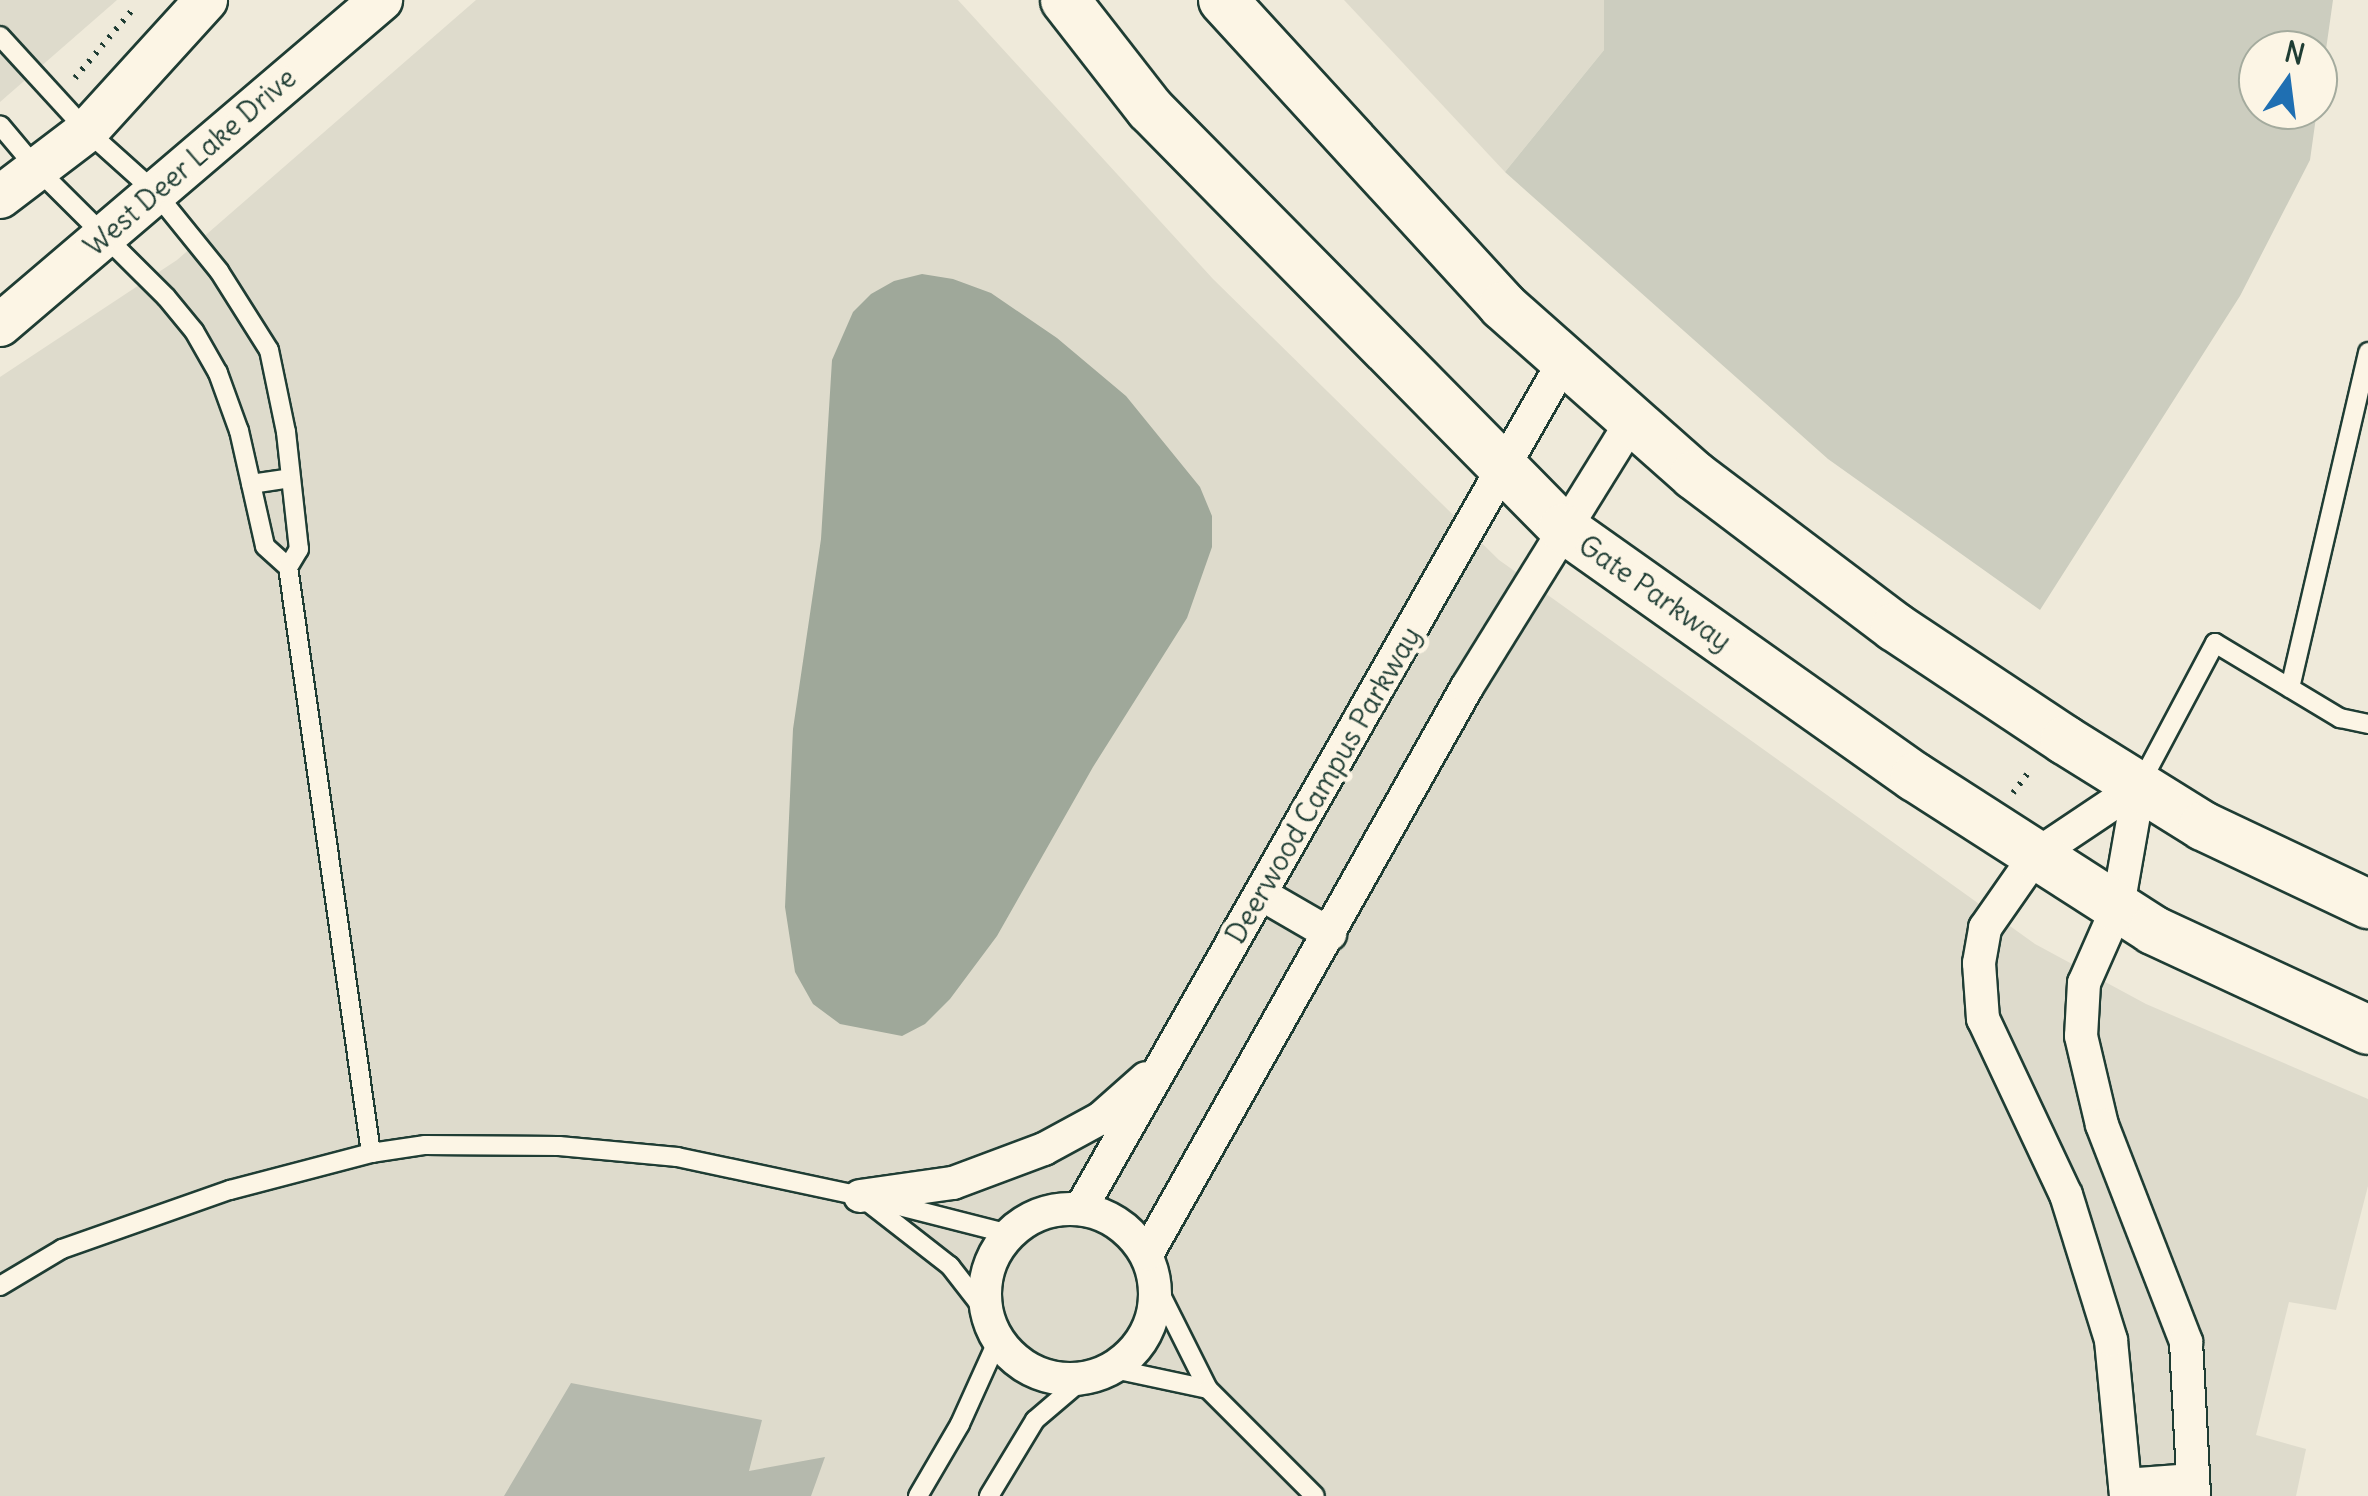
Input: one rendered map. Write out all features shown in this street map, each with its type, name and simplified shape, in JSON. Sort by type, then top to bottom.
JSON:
[{"type":"main road","name":"Gate Parkway","points":[[1065,0],[1150,109],[1562,528],[1916,777],[2153,930],[2368,1030]]},
{"type":"main road","points":[[1222,0],[1503,306],[1632,422],[1894,627],[2203,826],[2368,904]]},
{"type":"street","points":[[0,197],[87,131],[206,0]]},
{"type":"street","name":"West Deer Lake Drive","points":[[0,325],[382,0]]},
{"type":"street","name":"Deerwood Campus Parkway","points":[[1081,1208],[1564,362]]},
{"type":"street","points":[[1151,1270],[1330,934],[1562,528],[1632,422]]},
{"type":"street","points":[[2139,786],[2118,906],[2084,983],[2080,1036],[2102,1125],[2186,1342],[2194,1488],[2126,1490],[2111,1340],[2066,1195],[1983,1018],[1978,962],[1985,928],[2036,855],[2139,786]]},
{"type":"street","points":[[1261,894],[1330,934]]},
{"type":"street","points":[[860,1196],[953,1183],[1044,1149],[1101,1118],[1165,1062]]},
{"type":"street","points":[[1081,1208],[1119,1223],[1151,1270],[1154,1318],[1138,1347],[1099,1374],[1050,1378],[1020,1365],[991,1326],[985,1278],[996,1248],[1019,1224],[1048,1210],[1081,1208]]},
{"type":"lane","points":[[0,36],[87,131],[154,192],[220,271],[270,350],[299,549],[288,567]]},
{"type":"lane","points":[[0,125],[37,170],[166,297],[210,359],[239,431],[265,546],[288,567],[372,1153]]},
{"type":"lane","points":[[2290,688],[2368,352]]},
{"type":"lane","points":[[251,484],[291,478]]},
{"type":"lane","points":[[2139,786],[2215,643],[2340,718],[2368,724]]},
{"type":"lane","points":[[0,1286],[62,1249],[230,1190],[372,1153],[426,1146],[559,1146],[676,1157],[860,1196],[1010,1234]]},
{"type":"lane","points":[[860,1196],[950,1266],[991,1326],[960,1424],[918,1496]]},
{"type":"lane","points":[[1151,1270],[1208,1389],[1314,1496]]},
{"type":"lane","points":[[989,1496],[1034,1420],[1099,1374],[1208,1389]]},
{"type":"path","points":[[68,86],[134,8]]},
{"type":"path","points":[[2004,806],[2031,768]]},
{"type":"shaded area","points":[[0,0],[117,0],[0,102]]},
{"type":"shaded area","points":[[476,0],[958,0],[1213,279],[1499,560],[2035,944],[2146,1004],[2368,1099],[2368,1186],[2336,1310],[2289,1302],[2256,1435],[2306,1449],[2296,1496],[0,1496],[0,377],[177,260]]},
{"type":"shaded area","points":[[1344,0],[1623,0],[1604,50],[1505,172]]},
{"type":"shaded area","points":[[1604,0],[2333,0],[2329,30],[2238,30],[2238,130],[2314,130],[2310,160],[2240,296],[2040,610],[1828,459],[1505,172],[1604,50]]},
{"type":"shaded area","points":[[922,274],[953,279],[991,293],[1057,338],[1126,396],[1200,487],[1212,516],[1212,547],[1187,618],[1093,767],[997,936],[950,999],[925,1024],[902,1036],[840,1024],[813,1004],[795,972],[785,907],[793,729],[821,539],[832,360],[853,312],[871,294],[894,281]]},
{"type":"building","points":[[571,1383],[762,1420],[749,1471],[825,1457],[811,1496],[504,1496]]}]
